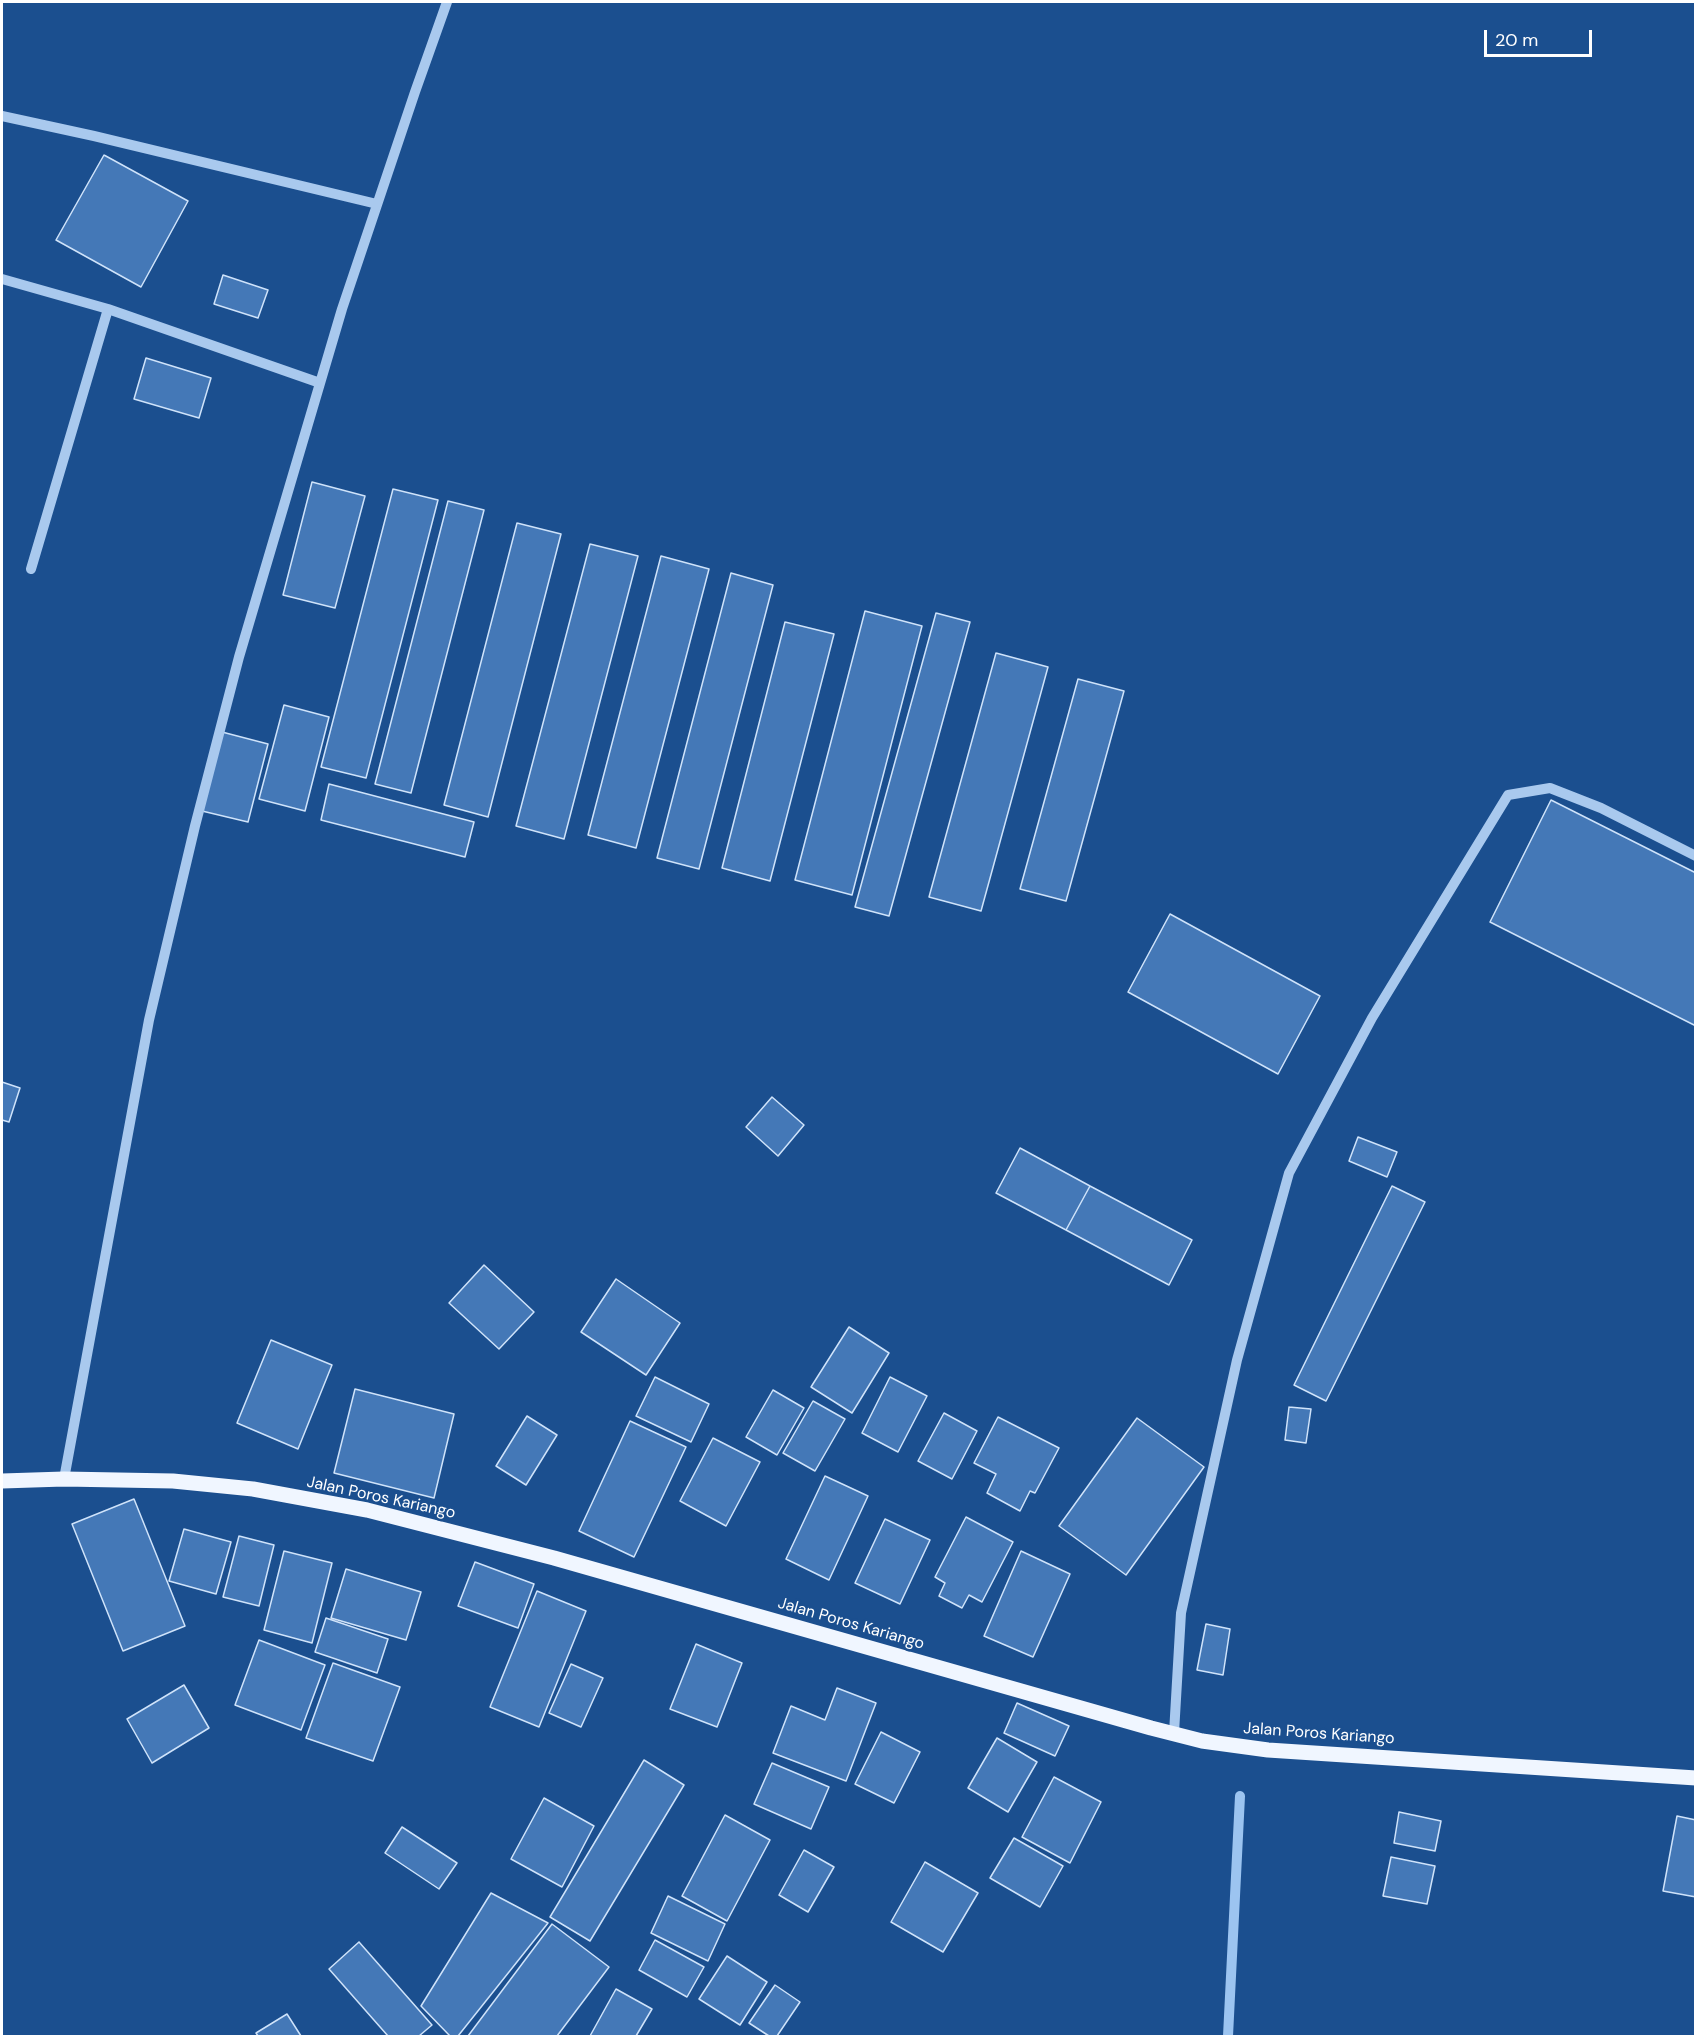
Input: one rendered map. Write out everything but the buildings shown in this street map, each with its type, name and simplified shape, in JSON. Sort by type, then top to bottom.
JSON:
[{"type":"main road","name":"Jalan Poros Kariango","points":[[2,1481],[64,1479],[192,1482],[253,1489],[367,1510],[554,1558],[1174,1733],[1223,1744],[1268,1750],[1695,1778]]},
{"type":"street","points":[[64,1479],[149,1020],[195,826],[239,657],[320,383],[414,92],[447,2]]},
{"type":"street","points":[[2,116],[94,135],[378,204]]},
{"type":"street","points":[[2,279],[108,309],[320,383]]},
{"type":"street","points":[[31,569],[108,309]]},
{"type":"street","points":[[1174,1733],[1181,1613],[1237,1360],[1289,1173],[1372,1018],[1508,795],[1550,788],[1601,808],[1695,856]]},
{"type":"waterway","points":[[1228,2036],[1240,1796]]}]
